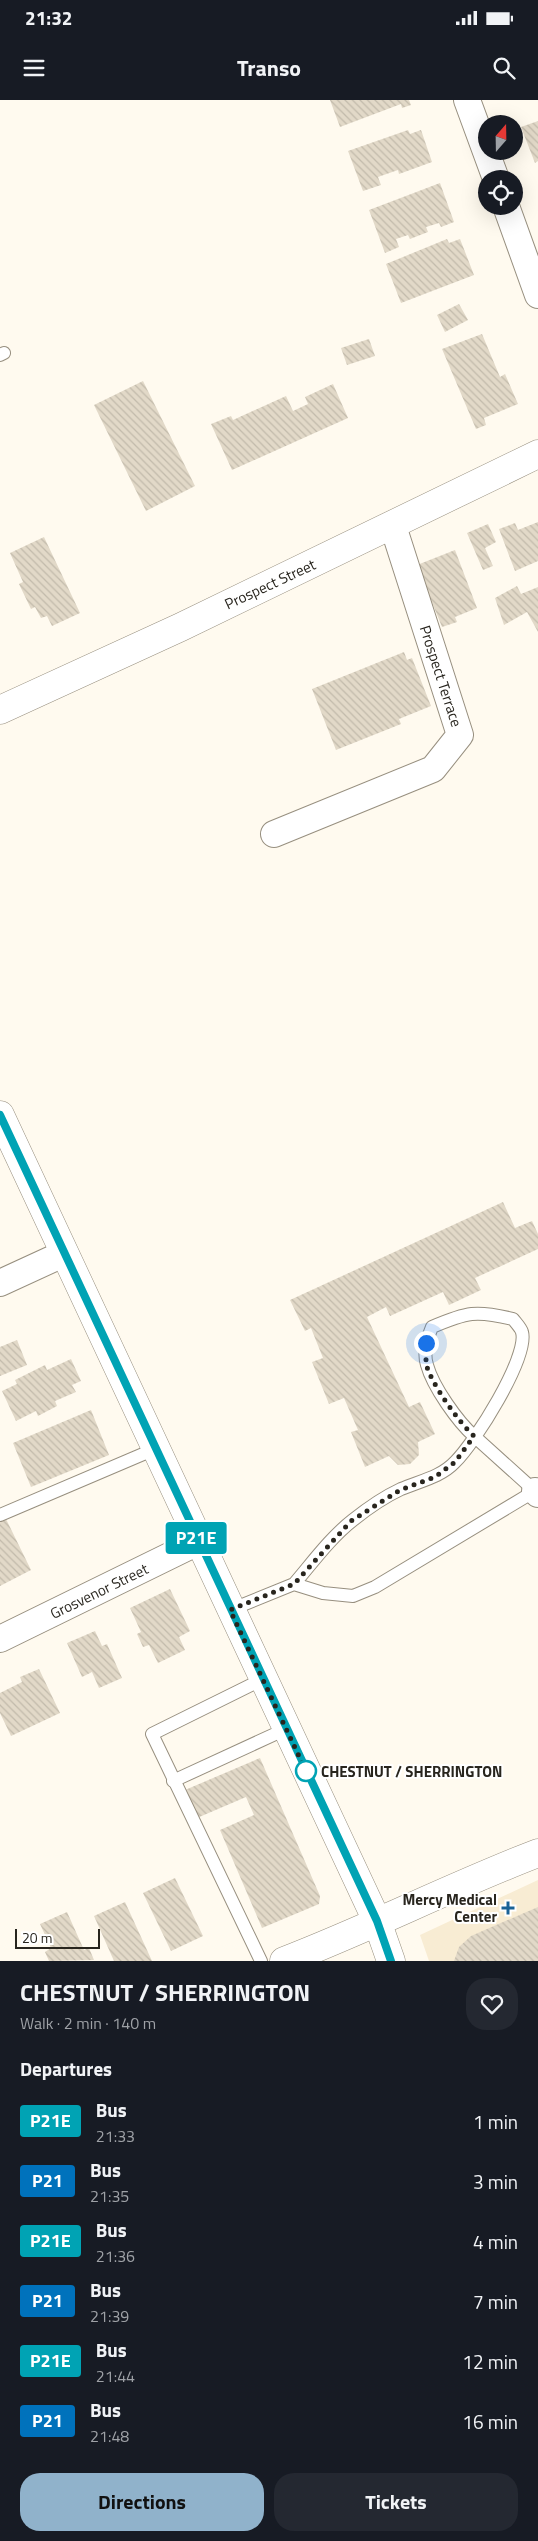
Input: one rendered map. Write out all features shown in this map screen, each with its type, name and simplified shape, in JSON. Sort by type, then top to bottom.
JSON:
[{"type":"main road","name":"Prospect Street","points":[[0,710],[393,526],[538,454]]},
{"type":"main road","points":[[0,1115],[63,1254],[377,1921],[391,1961]]},
{"type":"main road","points":[[284,1961],[327,1953],[377,1921],[471,1878],[538,1853]]},
{"type":"street","points":[[467,100],[493,170]]},
{"type":"street","points":[[509,215],[538,295]]},
{"type":"street","name":"Prospect Terrace","points":[[274,834],[434,769],[460,735],[393,526]]},
{"type":"street","points":[[0,1283],[63,1254]]},
{"type":"street","name":"Grosvenor Street","points":[[0,1639],[198,1542]]},
{"type":"lane","points":[[230,1610],[294,1584],[351,1521],[400,1490],[435,1477],[455,1462],[474,1436],[514,1372],[521,1351],[522,1332],[513,1319],[484,1312],[457,1316],[432,1328],[426,1343],[426,1365],[440,1393],[466,1430],[474,1436],[536,1493],[375,1587],[353,1596],[323,1593],[294,1584]]},
{"type":"lane","points":[[0,1515],[155,1449]]},
{"type":"lane","points":[[261,1961],[152,1734],[263,1679]]},
{"type":"lane","points":[[173,1781],[286,1730]]},
{"type":"shaded area","name":"Mercy Medical Center","points":[[538,1880],[538,1961],[429,1961],[420,1935]]},
{"type":"building","points":[[330,100],[409,100],[411,105],[402,108],[401,104],[340,127]]},
{"type":"building","points":[[538,121],[538,161],[535,163],[523,132],[523,126]]},
{"type":"building","points":[[408,130],[410,134],[421,130],[432,162],[399,174],[398,170],[378,177],[381,185],[363,191],[348,151]]},
{"type":"building","points":[[440,183],[454,222],[441,227],[439,223],[426,227],[428,232],[410,239],[408,235],[396,239],[399,247],[385,253],[369,210]]},
{"type":"building","points":[[447,239],[449,243],[460,239],[474,275],[401,303],[386,264]]},
{"type":"building","points":[[459,304],[468,320],[445,332],[437,315]]},
{"type":"building","points":[[482,334],[500,377],[505,374],[518,404],[484,418],[486,425],[476,429],[442,349]]},
{"type":"building","points":[[369,339],[375,356],[347,365],[341,348]]},
{"type":"building","points":[[143,381],[195,486],[146,511],[94,405]]},
{"type":"building","points":[[333,384],[348,418],[232,470],[211,424],[231,416],[233,420],[286,396],[293,411],[308,404],[305,397]]},
{"type":"building","points":[[538,522],[538,561],[515,571],[499,529],[515,523],[518,530]]},
{"type":"building","points":[[488,524],[496,542],[485,548],[493,566],[483,570],[467,533]]},
{"type":"building","points":[[44,537],[80,613],[52,626],[47,616],[41,618],[35,607],[31,609],[19,584],[23,582],[10,553]]},
{"type":"building","points":[[455,550],[477,608],[455,617],[457,622],[442,627],[417,565]]},
{"type":"building","points":[[517,586],[521,594],[538,587],[538,632],[527,612],[504,625],[495,598]]},
{"type":"building","points":[[404,652],[407,660],[412,658],[431,706],[399,719],[401,724],[336,750],[312,689]]},
{"type":"building","points":[[503,1202],[515,1228],[532,1221],[538,1234],[538,1249],[475,1278],[481,1290],[449,1305],[443,1292],[390,1316],[386,1307],[367,1317],[409,1407],[420,1402],[435,1434],[418,1442],[419,1455],[410,1464],[398,1465],[389,1456],[365,1467],[351,1432],[358,1430],[344,1398],[329,1404],[312,1362],[323,1358],[311,1328],[305,1331],[290,1300]]},
{"type":"building","points":[[17,1340],[27,1365],[0,1376],[0,1347]]},
{"type":"building","points":[[71,1359],[81,1381],[72,1385],[76,1392],[55,1401],[57,1406],[38,1416],[36,1411],[16,1421],[2,1391],[17,1384],[15,1380],[45,1365],[47,1370]]},
{"type":"building","points":[[91,1410],[109,1455],[31,1487],[13,1443]]},
{"type":"building","points":[[6,1519],[31,1570],[0,1586],[0,1522]]},
{"type":"building","points":[[170,1589],[190,1631],[179,1637],[185,1650],[158,1663],[149,1645],[143,1647],[137,1634],[141,1632],[130,1608]]},
{"type":"building","points":[[95,1631],[102,1646],[107,1644],[122,1678],[99,1688],[92,1672],[82,1677],[67,1643]]},
{"type":"building","points":[[39,1669],[60,1713],[11,1736],[0,1713],[0,1693],[22,1682],[20,1677]]},
{"type":"building","points":[[260,1758],[320,1896],[319,1904],[262,1928],[220,1830],[254,1815],[246,1797],[197,1818],[185,1790]]},
{"type":"building","points":[[175,1878],[203,1936],[171,1951],[143,1893]]},
{"type":"building","points":[[125,1902],[152,1961],[114,1961],[94,1916]]},
{"type":"building","points":[[538,1907],[538,1961],[454,1961],[459,1947],[471,1936]]},
{"type":"building","points":[[67,1912],[84,1950],[89,1948],[94,1960],[49,1961],[45,1952],[51,1948],[40,1924]]},
{"type":"bus line","name":"P21E","points":[[0,1115],[377,1921],[391,1961]]},
{"type":"place","name":"CHESTNUT / SHERRINGTON","points":[[306,1771]]},
{"type":"place","name":"Mercy Medical Center","points":[[508,1908]]},
{"type":"route","points":[[306,1771],[230,1610],[294,1584],[351,1521],[400,1490],[435,1477],[455,1462],[474,1436],[466,1430],[440,1393],[426,1365],[426,1343]]}]
